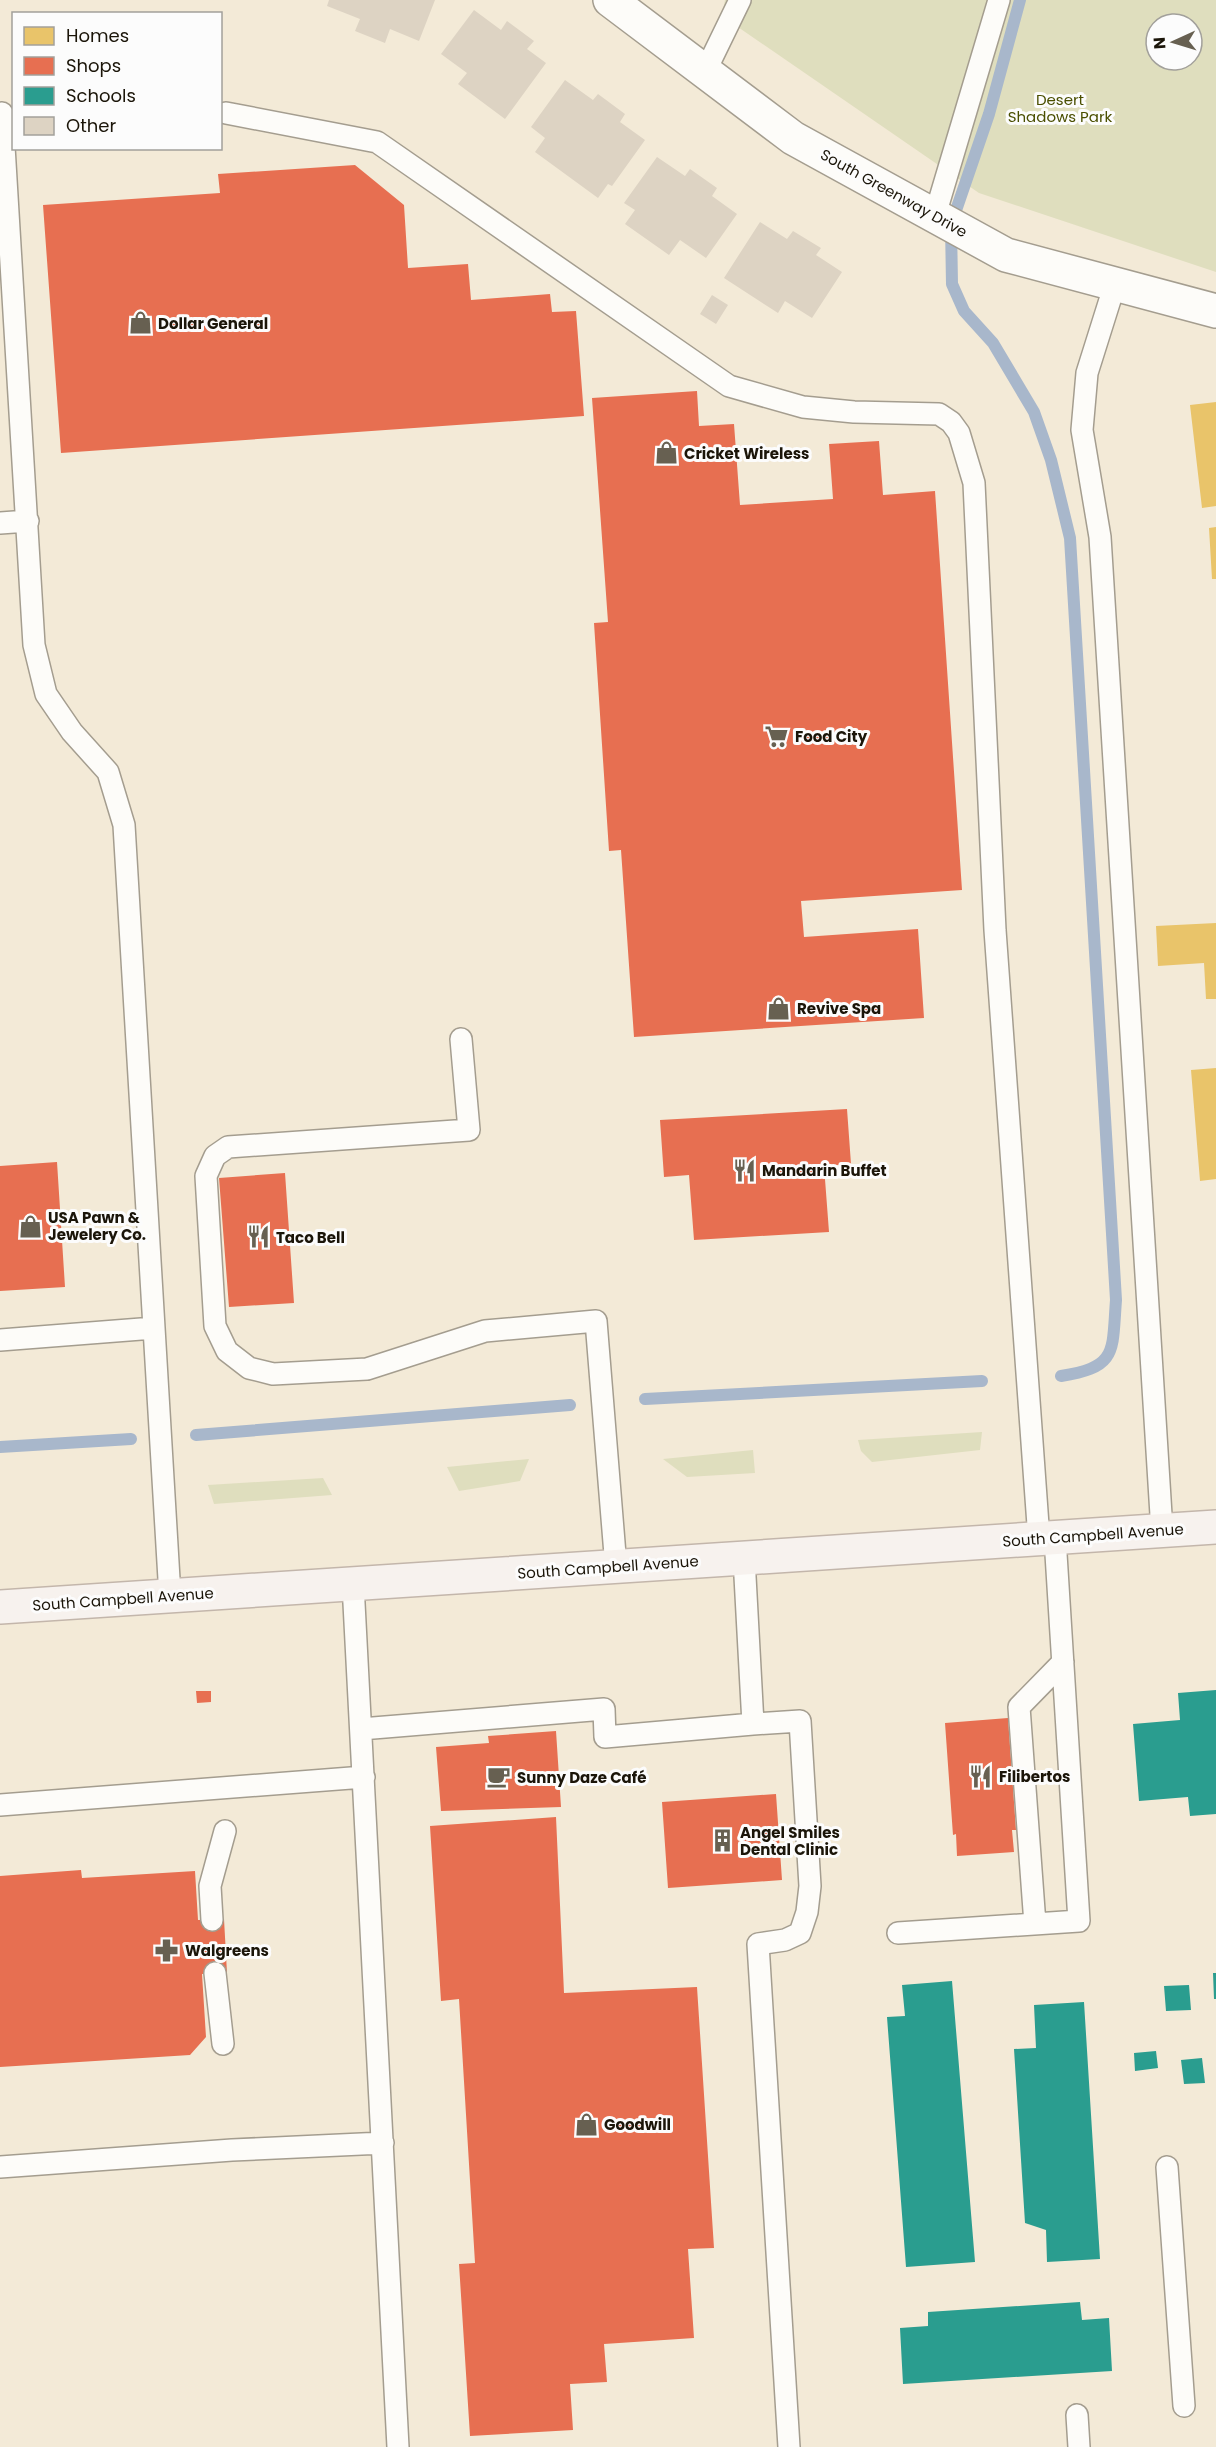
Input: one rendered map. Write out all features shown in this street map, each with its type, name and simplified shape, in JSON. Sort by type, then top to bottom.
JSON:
[{"type":"main road","name":"South Campbell Avenue","points":[[0,1607],[1216,1527]]},
{"type":"street","name":"South Greenway Drive","points":[[610,0],[793,138],[1005,255],[1216,311]]},
{"type":"lane","points":[[705,72],[740,0]]},
{"type":"lane","points":[[935,215],[999,0]]},
{"type":"lane","points":[[226,112],[377,142],[729,386],[803,407],[854,412],[939,414],[951,422],[959,433],[974,483],[995,930],[1047,1538],[1063,1662],[1079,1920],[898,1933]]},
{"type":"lane","points":[[2,113],[34,645],[46,694],[72,732],[108,772],[124,825],[170,1596]]},
{"type":"lane","points":[[1115,284],[1087,373],[1082,430],[1100,537],[1162,1531]]},
{"type":"lane","points":[[0,523],[28,521]]},
{"type":"lane","points":[[461,1039],[469,1130],[228,1147],[215,1156],[206,1176],[215,1326],[227,1351],[249,1368],[273,1374],[367,1369],[485,1331],[596,1321],[616,1567]]},
{"type":"lane","points":[[0,1340],[154,1328]]},
{"type":"lane","points":[[744,1558],[753,1724]]},
{"type":"lane","points":[[353,1584],[398,2447]]},
{"type":"lane","points":[[1035,1924],[1020,1707],[1063,1662]]},
{"type":"lane","points":[[361,1729],[604,1709],[605,1737],[800,1721],[810,1886],[807,1912],[800,1933],[785,1941],[758,1944],[789,2447]]},
{"type":"lane","points":[[0,1804],[364,1777]]},
{"type":"lane","points":[[212,1920],[210,1886],[225,1831]]},
{"type":"lane","points":[[215,1973],[223,2044]]},
{"type":"lane","points":[[0,2168],[232,2150],[383,2143]]},
{"type":"lane","points":[[1167,2168],[1184,2406]]},
{"type":"lane","points":[[1077,2415],[1079,2447]]},
{"type":"green space","name":"Desert Shadows Park","points":[[725,0],[1216,0],[1216,272],[979,193],[722,16]]},
{"type":"green space","points":[[982,1432],[980,1450],[872,1462],[861,1451],[858,1440]]},
{"type":"green space","points":[[753,1450],[755,1473],[687,1477],[663,1459]]},
{"type":"green space","points":[[529,1459],[520,1481],[459,1491],[447,1467]]},
{"type":"green space","points":[[323,1478],[332,1495],[214,1504],[208,1485]]},
{"type":"building: Homes","points":[[1216,402],[1216,506],[1202,508],[1190,405]]},
{"type":"building: Homes","points":[[1216,527],[1216,579],[1212,579],[1209,528]]},
{"type":"building: Homes","points":[[1216,923],[1216,999],[1206,999],[1204,963],[1158,966],[1156,926]]},
{"type":"building: Homes","points":[[1216,1068],[1216,1179],[1200,1181],[1191,1070]]},
{"type":"building: Shops","points":[[355,165],[404,205],[408,268],[468,264],[471,300],[550,294],[552,312],[576,311],[584,416],[61,453],[43,205],[220,193],[218,174]]},
{"type":"building: Shops","name":"Food City","points":[[697,391],[699,426],[734,424],[740,505],[833,499],[829,444],[879,441],[883,495],[935,491],[962,890],[801,901],[804,937],[918,929],[924,1018],[634,1037],[621,850],[609,851],[594,623],[608,622],[592,398]]},
{"type":"building: Shops","name":"Mandarin Buffet","points":[[847,1109],[851,1164],[824,1166],[829,1232],[694,1240],[689,1175],[664,1177],[660,1120]]},
{"type":"building: Shops","name":"USA Pawn & Jewelery Co.","points":[[57,1162],[65,1287],[0,1291],[0,1166]]},
{"type":"building: Shops","points":[[285,1173],[294,1303],[229,1307],[219,1178]]},
{"type":"building: Shops","points":[[196,1691],[211,1691],[211,1702],[197,1703]]},
{"type":"building: Shops","name":"Filibertos","points":[[1008,1718],[1016,1830],[1012,1830],[1014,1852],[957,1856],[956,1834],[953,1835],[945,1723]]},
{"type":"building: Shops","name":"Sunny Daze Café","points":[[556,1731],[561,1807],[441,1811],[436,1747],[489,1743],[488,1736]]},
{"type":"building: Shops","name":"Angel Smiles Dental Clinic","points":[[776,1794],[782,1880],[668,1888],[662,1802]]},
{"type":"building: Shops","points":[[556,1817],[564,1993],[697,1987],[714,2248],[688,2249],[694,2338],[604,2344],[607,2382],[570,2384],[573,2430],[470,2436],[459,2264],[475,2263],[459,1999],[441,2001],[430,1826]]},
{"type":"building: Shops","name":"Walgreens","points":[[81,1870],[82,1878],[195,1871],[198,1920],[224,1919],[227,1973],[202,1974],[206,2037],[190,2055],[0,2067],[0,1876]]},
{"type":"building: Schools","points":[[1216,1690],[1216,1814],[1190,1816],[1188,1797],[1139,1801],[1133,1724],[1180,1720],[1178,1693]]},
{"type":"building: Schools","points":[[1213,1973],[1216,1973],[1216,1999],[1214,1999]]},
{"type":"building: Schools","points":[[952,1981],[975,2262],[906,2267],[887,2017],[905,2016],[902,1985]]},
{"type":"building: Schools","points":[[1189,1985],[1191,2010],[1166,2011],[1164,1986]]},
{"type":"building: Schools","points":[[1084,2002],[1100,2259],[1047,2262],[1046,2230],[1025,2223],[1014,2049],[1036,2048],[1034,2005]]},
{"type":"building: Schools","points":[[1156,2051],[1158,2068],[1135,2071],[1134,2053]]},
{"type":"building: Schools","points":[[1202,2058],[1205,2083],[1184,2084],[1181,2060]]},
{"type":"building: Schools","points":[[1080,2302],[1082,2320],[1109,2318],[1112,2371],[903,2384],[900,2328],[928,2326],[928,2312]]},
{"type":"building: Other","points":[[329,0],[435,0],[419,41],[390,29],[385,43],[355,31],[360,19],[327,6]]},
{"type":"building: Other","points":[[474,10],[501,30],[507,21],[534,41],[527,49],[546,63],[505,119],[458,84],[467,73],[441,54]]},
{"type":"building: Other","points":[[565,80],[593,100],[598,94],[625,114],[620,122],[645,140],[612,186],[608,184],[598,198],[535,152],[545,138],[531,127]]},
{"type":"building: Other","points":[[657,157],[685,176],[690,169],[717,188],[712,196],[737,214],[706,258],[680,240],[669,255],[625,224],[635,210],[624,203]]},
{"type":"building: Other","points":[[760,222],[787,239],[793,231],[821,248],[816,255],[842,272],[812,318],[785,301],[778,313],[724,278]]},
{"type":"building: Other","points":[[712,295],[728,305],[716,324],[700,314]]},
{"type":"waterway","points":[[1020,0],[989,114],[951,225],[952,284],[964,311],[993,343],[1034,412],[1051,460],[1070,538],[1116,1300],[1114,1333],[1108,1354],[1093,1368],[1061,1376]]},
{"type":"waterway","points":[[645,1399],[982,1381]]},
{"type":"waterway","points":[[196,1435],[570,1405]]},
{"type":"waterway","points":[[0,1447],[131,1439]]},
{"type":"place","name":"Dollar General","points":[[140,323]]},
{"type":"place","name":"Cricket Wireless","points":[[666,453]]},
{"type":"place","name":"Food City","points":[[777,736]]},
{"type":"place","name":"Revive Spa","points":[[779,1008]]},
{"type":"place","name":"Mandarin Buffet","points":[[744,1170]]},
{"type":"place","name":"USA Pawn & Jewelery Co.","points":[[30,1226]]},
{"type":"place","name":"Taco Bell","points":[[258,1237]]},
{"type":"place","name":"Filibertos","points":[[981,1776]]},
{"type":"place","name":"Sunny Daze Café","points":[[499,1777]]},
{"type":"place","name":"Angel Smiles Dental Clinic","points":[[722,1841]]},
{"type":"place","name":"Walgreens","points":[[167,1950]]},
{"type":"place","name":"Goodwill","points":[[586,2124]]}]
